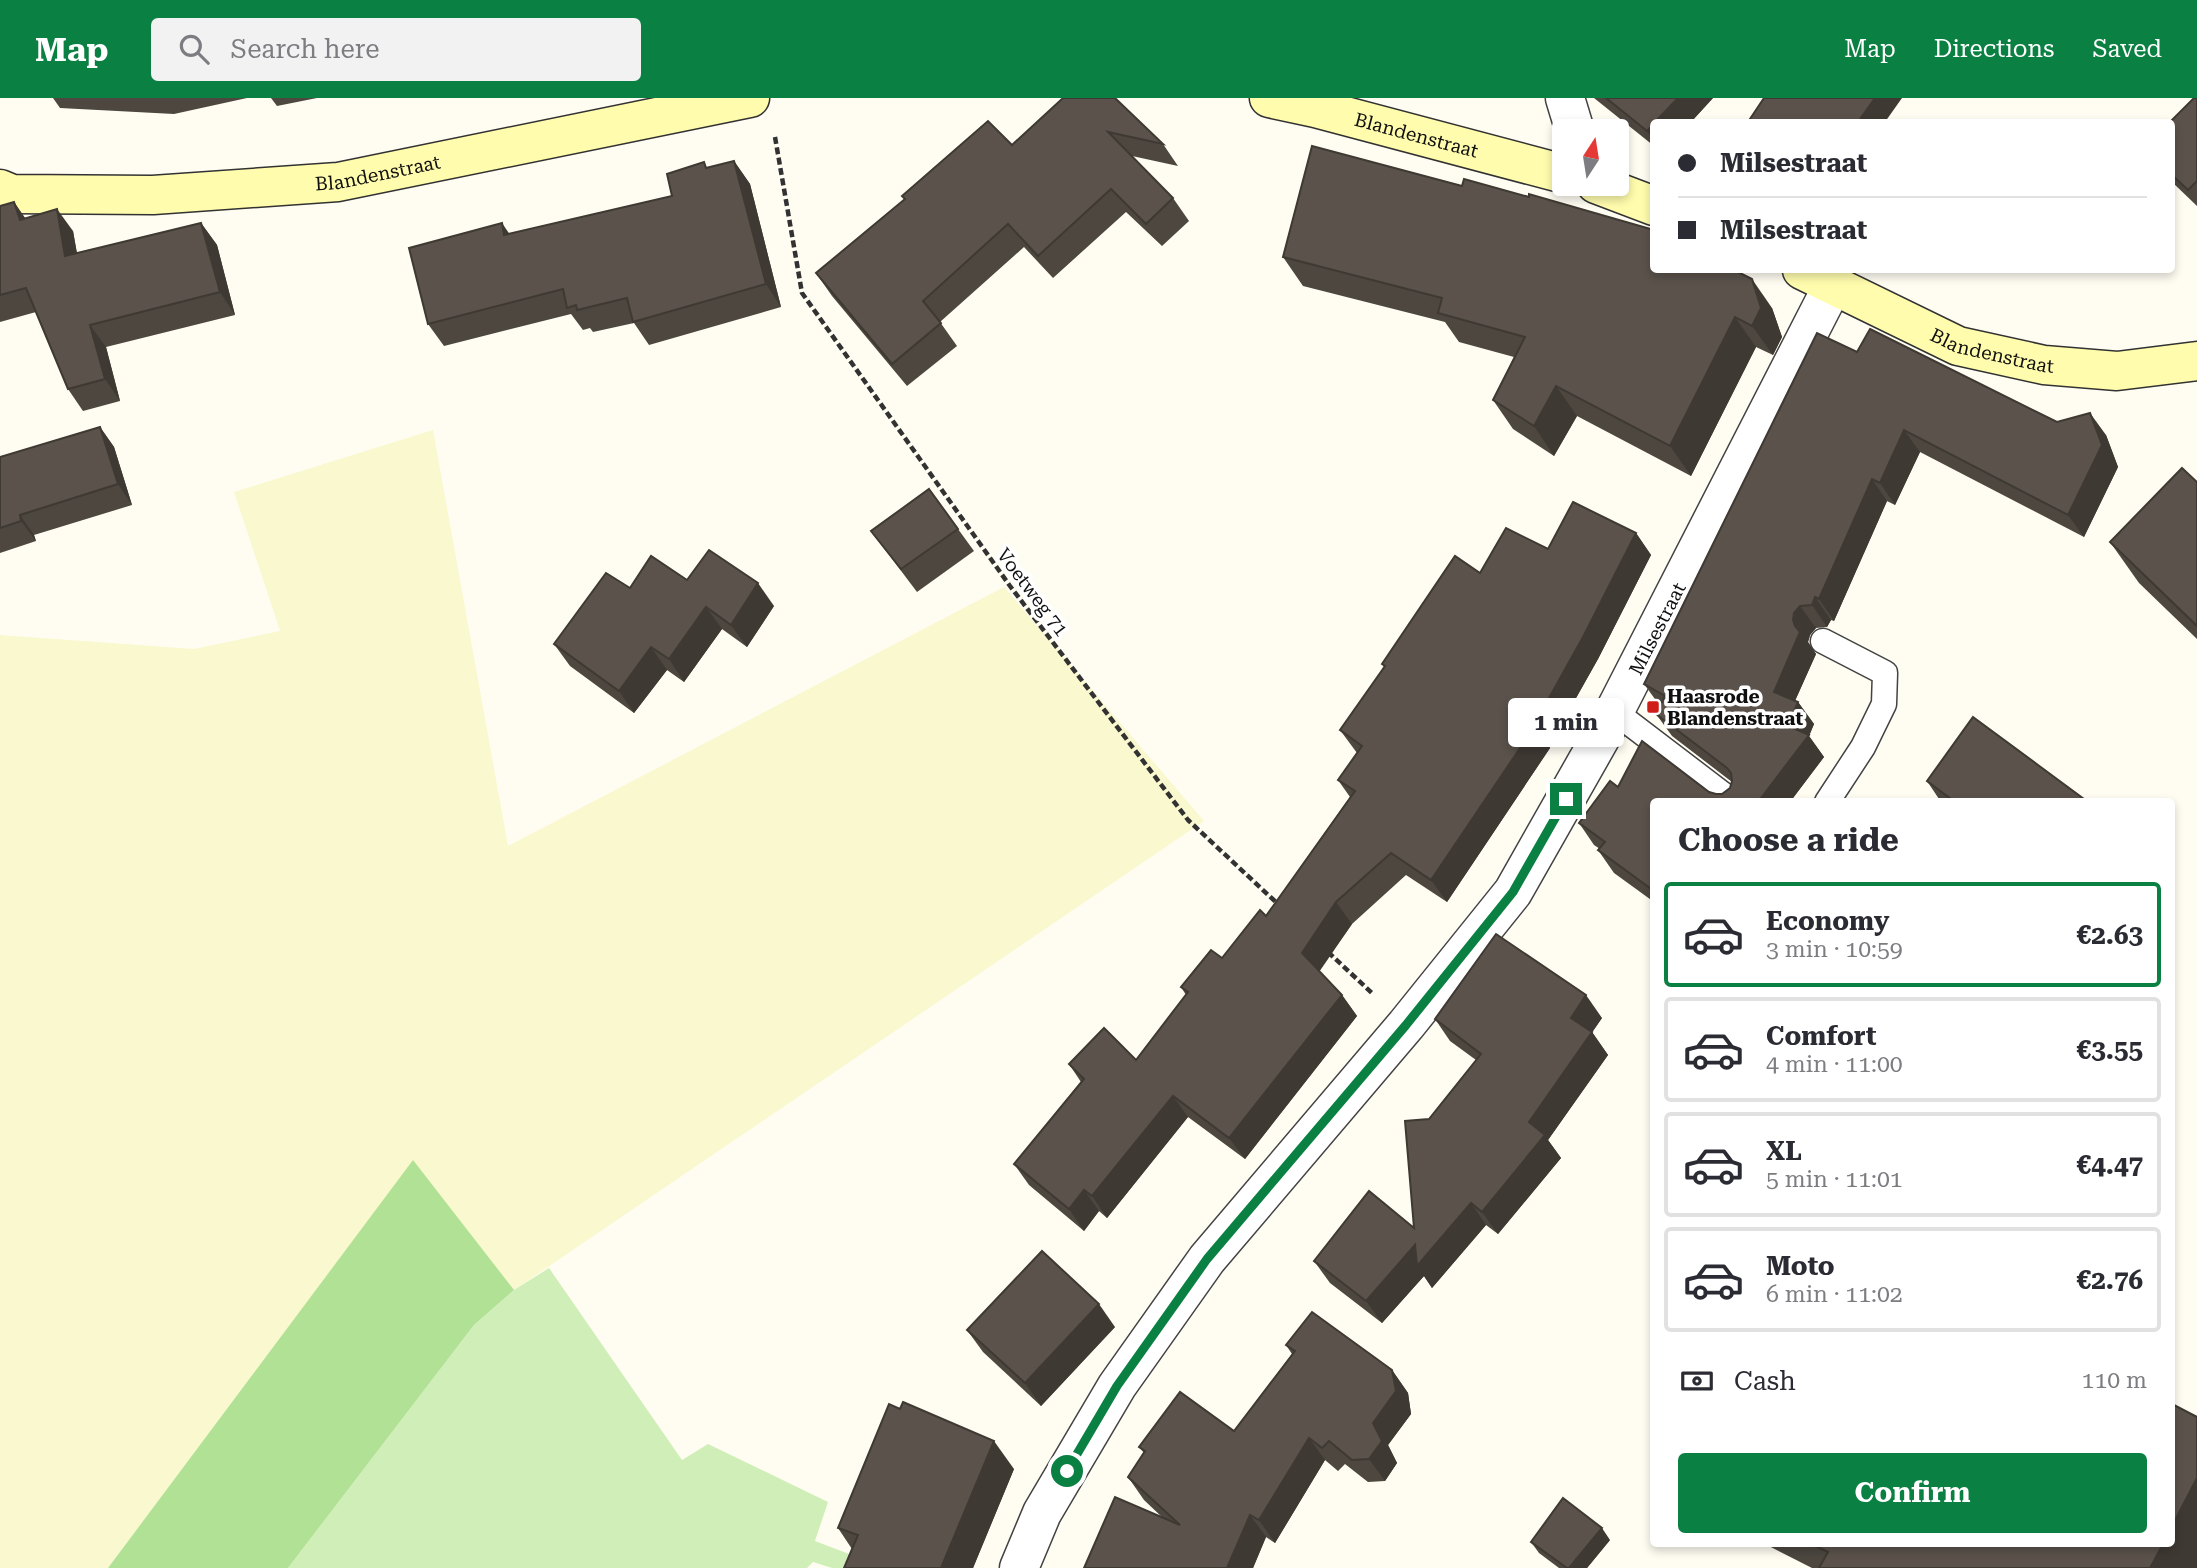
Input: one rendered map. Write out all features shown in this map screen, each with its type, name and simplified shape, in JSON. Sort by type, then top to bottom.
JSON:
[{"type":"street","name":"Blandenstraat","points":[[1269,98],[1552,171]]},
{"type":"street","points":[[1565,98],[1571,119]]},
{"type":"street","name":"Blandenstraat","points":[[0,189],[12,194],[153,195],[338,181],[761,111]]},
{"type":"street","points":[[1628,196],[1650,204]]},
{"type":"street","name":"Blandenstraat","points":[[1817,277],[1958,346],[2044,365],[2117,371],[2197,361]]},
{"type":"street","name":"Milsestraat","points":[[1019,1568],[1042,1513],[1117,1386],[1207,1259],[1406,1025],[1513,892],[1615,712],[1817,277]]},
{"type":"lane","points":[[1823,641],[1885,673],[1884,704],[1863,747],[1830,798]]},
{"type":"lane","points":[[1615,712],[1728,798]]},
{"type":"path","name":"Voetweg 71","points":[[761,111],[802,293],[1010,586],[1188,820],[1287,913]]},
{"type":"path","points":[[1326,950],[1406,1025]]},
{"type":"green space","points":[[433,430],[508,846],[1004,587],[1204,821],[514,1290],[413,1161],[108,1568],[0,1568],[0,635],[194,649],[280,631],[234,492]]},
{"type":"green space","points":[[413,1160],[514,1290],[474,1325],[288,1568],[108,1568]]},
{"type":"green space","points":[[549,1268],[682,1460],[708,1444],[828,1502],[815,1541],[857,1557],[851,1568],[832,1568],[813,1562],[807,1568],[288,1568],[474,1325],[514,1290]]},
{"type":"building","points":[[1063,98],[1115,98],[1163,144],[1108,132],[1173,198],[1146,224],[1111,189],[1038,256],[1008,224],[923,301],[941,323],[892,364],[816,273],[905,199],[902,196],[988,121],[1012,145]]},
{"type":"building","points":[[1606,98],[1678,98],[1658,119],[1650,119],[1650,128],[1647,131]]},
{"type":"building","points":[[1764,98],[1875,98],[1860,119],[1750,119]]},
{"type":"building","points":[[2197,98],[2197,181],[2188,190],[2175,178],[2173,119]]},
{"type":"building","points":[[1312,146],[1462,186],[1464,179],[1529,197],[1529,194],[1650,229],[1650,273],[1740,273],[1752,279],[1761,308],[1752,326],[1735,317],[1670,446],[1556,386],[1534,426],[1493,400],[1525,337],[1438,313],[1442,298],[1283,257]]},
{"type":"building","points":[[734,161],[766,284],[633,322],[627,298],[577,310],[576,305],[567,308],[563,289],[428,324],[409,248],[502,223],[504,235],[672,196],[667,174],[704,162],[706,168]]},
{"type":"building","points":[[14,202],[20,220],[57,209],[65,256],[201,223],[220,292],[90,325],[105,379],[68,389],[26,288],[0,295],[0,206]]},
{"type":"building","points":[[1870,329],[2057,422],[2090,413],[2102,445],[2068,515],[1904,430],[1880,483],[1872,479],[1819,599],[1815,597],[1812,605],[1800,606],[1794,613],[1793,620],[1800,632],[1774,692],[1798,702],[1788,726],[1809,735],[1761,798],[1650,798],[1650,888],[1598,850],[1605,842],[1579,823],[1610,781],[1618,787],[1642,741],[1709,792],[1722,794],[1730,788],[1731,773],[1727,768],[1656,714],[1665,696],[1644,684],[1817,333],[1857,352]]},
{"type":"building","points":[[100,427],[118,484],[20,515],[21,521],[0,528],[0,457]]},
{"type":"building","points":[[2182,468],[2197,482],[2197,626],[2110,542]]},
{"type":"building","points":[[929,489],[958,529],[901,569],[871,531]]},
{"type":"building","points":[[1573,502],[1636,533],[1535,726],[1431,880],[1391,853],[1336,902],[1302,953],[1342,995],[1229,1138],[1173,1096],[1092,1196],[1084,1190],[1069,1209],[1014,1164],[1084,1079],[1069,1064],[1104,1028],[1136,1060],[1188,992],[1181,987],[1211,950],[1222,958],[1260,910],[1266,916],[1355,791],[1338,780],[1362,746],[1340,730],[1385,666],[1382,664],[1455,556],[1480,573],[1506,528],[1548,549]]},
{"type":"building","points":[[709,550],[758,583],[731,625],[706,607],[669,659],[651,647],[619,691],[554,644],[606,573],[630,588],[651,556],[687,580]]},
{"type":"building","points":[[1973,717],[2083,798],[1950,798],[1927,781]]},
{"type":"building","points":[[1496,934],[1586,995],[1571,1018],[1592,1032],[1529,1122],[1545,1135],[1482,1212],[1471,1203],[1417,1266],[1415,1245],[1366,1301],[1314,1261],[1369,1191],[1414,1228],[1405,1121],[1429,1119],[1481,1054],[1435,1019]]},
{"type":"building","points":[[1042,1251],[1099,1304],[1025,1383],[967,1330]]},
{"type":"building","points":[[1312,1312],[1392,1370],[1396,1391],[1373,1423],[1382,1441],[1369,1459],[1352,1460],[1329,1441],[1322,1448],[1309,1438],[1259,1520],[1250,1515],[1227,1568],[1084,1568],[1115,1497],[1180,1525],[1128,1477],[1145,1451],[1139,1447],[1180,1392],[1234,1431],[1295,1351],[1286,1345]]},
{"type":"building","points":[[903,1402],[994,1441],[941,1568],[844,1568],[858,1535],[838,1528],[889,1404],[900,1409]]},
{"type":"building","points":[[2175,1406],[2197,1417],[2197,1478],[2175,1520]]},
{"type":"building","points":[[1563,1498],[1602,1528],[1569,1568],[1531,1542]]},
{"type":"building","points":[[1817,1547],[2161,1547],[2150,1568],[1819,1568],[1828,1552]]},
{"type":"place","name":"Haasrode Blandenstraat","points":[[1653,707]]},
{"type":"route","points":[[1067,1471],[1117,1386],[1207,1259],[1406,1025],[1513,892],[1566,799]]}]
